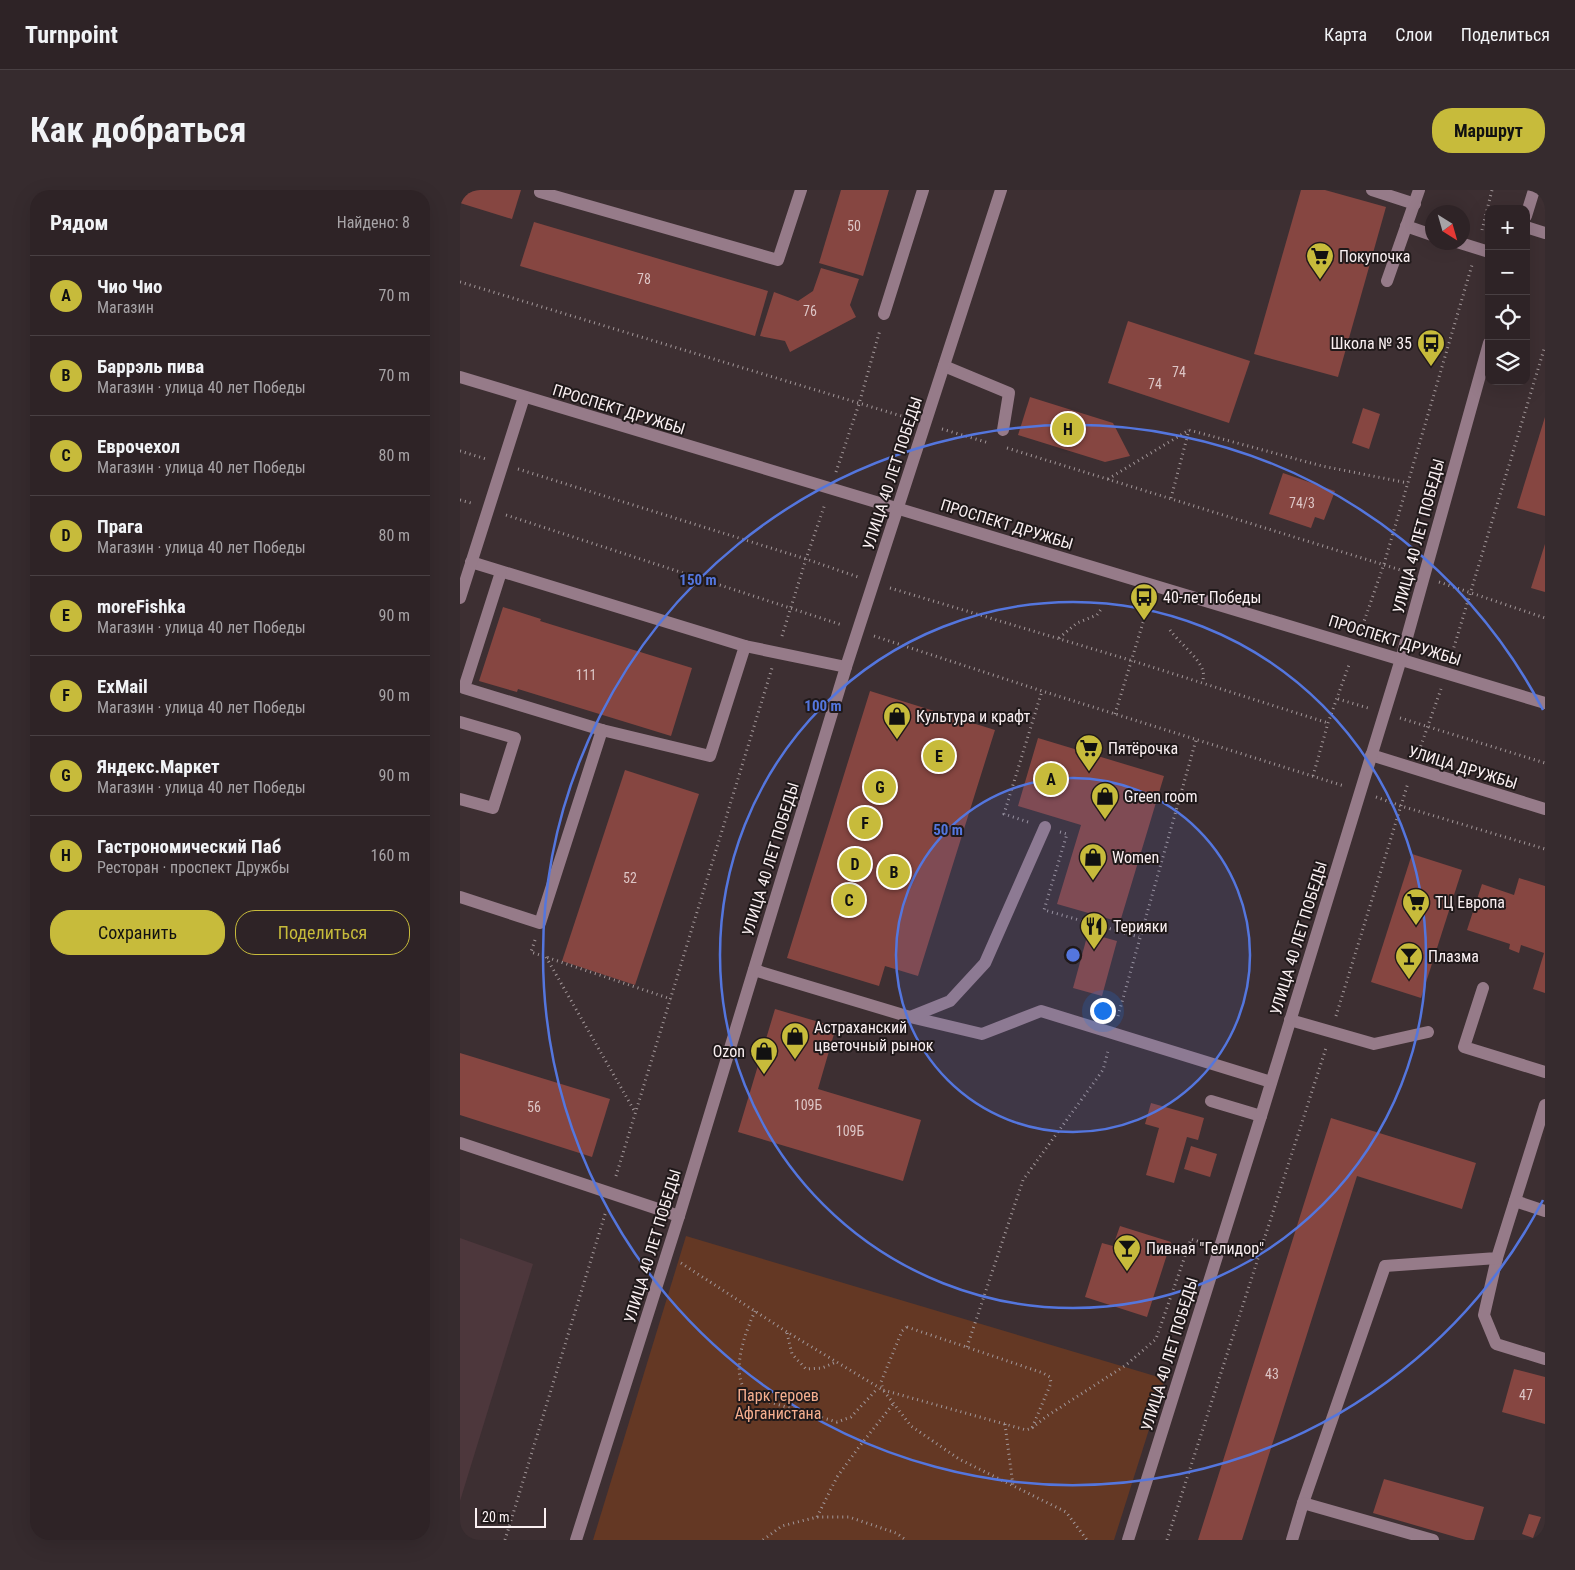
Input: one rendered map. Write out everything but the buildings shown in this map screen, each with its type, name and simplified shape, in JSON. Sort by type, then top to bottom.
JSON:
[{"type":"street","points":[[541,190],[540,192],[778,260],[801,190]]},
{"type":"street","points":[[884,314],[923,190]]},
{"type":"street","name":"УЛИЦА 40 ЛЕТ ПОБЕДЫ","points":[[576,1540],[667,1254],[846,668],[1001,190]]},
{"type":"street","points":[[1372,190],[1415,204]]},
{"type":"street","points":[[1387,281],[1419,190]]},
{"type":"street","points":[[1529,205],[1534,190]]},
{"type":"street","points":[[1406,226],[1425,232]]},
{"type":"street","points":[[1530,228],[1545,233]]},
{"type":"street","points":[[1470,246],[1483,251]]},
{"type":"street","name":"УЛИЦА 40 ЛЕТ ПОБЕДЫ","points":[[1128,1540],[1261,1116],[1401,659],[1485,357]]},
{"type":"street","points":[[944,366],[1010,393],[1003,430]]},
{"type":"street","name":"ПРОСПЕКТ ДРУЖБЫ","points":[[460,377],[524,398],[1545,703]]},
{"type":"street","points":[[460,598],[524,398]]},
{"type":"street","points":[[472,562],[745,646],[846,668]]},
{"type":"street","points":[[501,572],[464,688],[602,730],[710,756],[745,646]]},
{"type":"street","points":[[460,722],[515,738],[493,808],[460,799]]},
{"type":"street","points":[[460,897],[540,923],[602,730]]},
{"type":"street","name":"УЛИЦА ДРУЖБЫ","points":[[1371,755],[1545,809]]},
{"type":"street","points":[[910,1017],[950,1001],[985,963],[1045,827]]},
{"type":"street","points":[[754,970],[910,1017],[982,1034],[1042,1011],[1271,1082]]},
{"type":"street","points":[[1483,988],[1464,1047],[1545,1072]]},
{"type":"street","points":[[1290,1020],[1374,1044],[1428,1032]]},
{"type":"street","points":[[1211,1101],[1261,1116]]},
{"type":"street","points":[[1545,1105],[1541,1134],[1515,1201],[1497,1258],[1484,1315],[1496,1344],[1545,1359]]},
{"type":"street","points":[[460,1143],[678,1216]]},
{"type":"street","points":[[1515,1201],[1545,1211]]},
{"type":"street","points":[[1292,1540],[1303,1502],[1385,1266],[1497,1258]]},
{"type":"street","points":[[1303,1502],[1433,1540]]},
{"type":"path","points":[[1313,776],[1328,723],[1384,564],[1408,483],[1483,251],[1492,190]]},
{"type":"path","points":[[460,282],[1171,498],[1384,564],[1545,618]]},
{"type":"path","points":[[505,1540],[790,609],[859,404],[884,314]]},
{"type":"path","points":[[1167,1540],[1331,1032],[1412,768],[1447,673],[1545,346]]},
{"type":"path","points":[[1108,479],[1189,430],[1322,466],[1408,483]]},
{"type":"path","points":[[1171,498],[1189,430]]},
{"type":"path","points":[[460,451],[806,559],[874,583],[1059,638],[1328,723]]},
{"type":"path","points":[[460,500],[1115,714],[1360,790],[1401,806],[1545,849]]},
{"type":"path","points":[[1059,638],[1077,623],[1097,615],[1102,608]]},
{"type":"path","points":[[1115,714],[1144,621]]},
{"type":"path","points":[[1170,630],[1192,655],[1202,671],[1203,683]]},
{"type":"path","points":[[1338,699],[1368,708]]},
{"type":"path","points":[[1399,718],[1545,763]]},
{"type":"path","points":[[1342,795],[1345,786]]},
{"type":"path","points":[[540,923],[531,952],[671,999]]},
{"type":"path","points":[[546,957],[636,1113]]},
{"type":"path","points":[[667,1254],[786,1332],[878,1388],[1026,1430],[1032,1428],[1047,1416],[1126,1365],[1156,1339],[1191,1239],[1208,1244]]},
{"type":"path","points":[[755,1311],[741,1350],[739,1378],[746,1391],[756,1398],[838,1422],[852,1417],[878,1388]]},
{"type":"path","points":[[1032,1428],[1051,1383],[1050,1378],[1043,1373],[907,1327],[902,1332],[881,1382],[883,1390],[911,1426],[958,1459],[1066,1512],[1087,1540]]},
{"type":"path","points":[[786,1332],[792,1354],[806,1369],[822,1368],[836,1362]]},
{"type":"path","points":[[817,1517],[837,1477],[858,1447],[893,1404]]},
{"type":"path","points":[[1006,1424],[1013,1486]]},
{"type":"path","points":[[763,1540],[782,1526],[817,1517],[848,1517],[896,1533],[906,1540]]},
{"type":"shaded area","points":[[460,1238],[533,1264],[460,1501]]},
{"type":"green space","name":"Парк героев Афганистана","points":[[686,1236],[1165,1379],[1114,1540],[593,1540]]},
{"type":"place","name":"Покупочка","points":[[1320,280]]},
{"type":"place","name":"Школа № 35","points":[[1431,367]]},
{"type":"place","name":"Гастрономический Паб","points":[[1068,429]]},
{"type":"place","name":"40-лет Победы","points":[[1144,621]]},
{"type":"place","name":"Культура и крафт","points":[[897,740]]},
{"type":"place","name":"moreFishka","points":[[939,756]]},
{"type":"place","name":"Пятёрочка","points":[[1089,772]]},
{"type":"place","name":"Чио Чио","points":[[1051,779]]},
{"type":"place","name":"Яндекс.Маркет","points":[[880,787]]},
{"type":"place","name":"Green room","points":[[1105,820]]},
{"type":"place","name":"ExMail","points":[[865,823]]},
{"type":"place","name":"Прага","points":[[855,864]]},
{"type":"place","name":"Баррэль пива","points":[[894,872]]},
{"type":"place","name":"Women","points":[[1093,881]]},
{"type":"place","name":"Еврочехол","points":[[849,900]]},
{"type":"place","name":"ТЦ Европа","points":[[1416,926]]},
{"type":"place","name":"Терияки","points":[[1094,950]]},
{"type":"place","name":"Плазма","points":[[1409,980]]},
{"type":"place","name":"Астраханский цветочный рынок","points":[[795,1060]]},
{"type":"place","name":"Ozon","points":[[764,1075]]},
{"type":"place","name":"Пивная \"Гелидор\"","points":[[1127,1272]]}]
